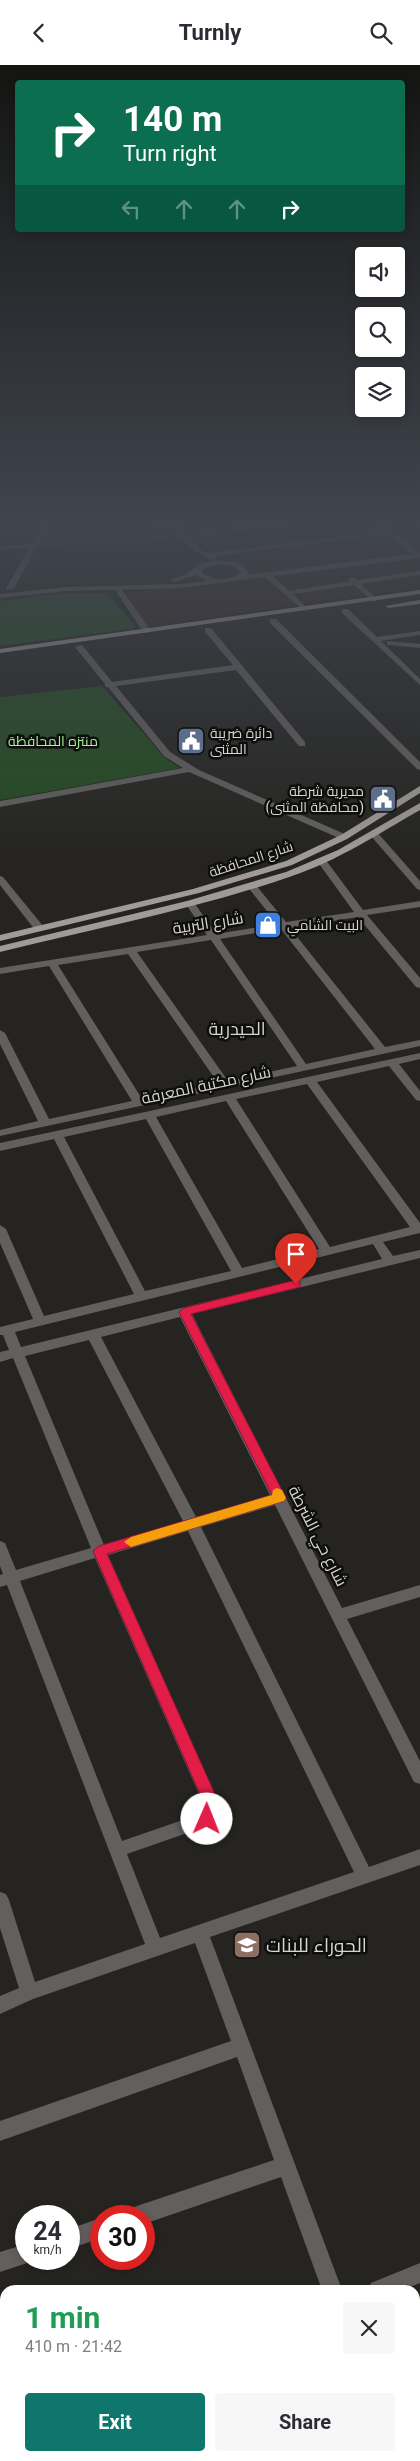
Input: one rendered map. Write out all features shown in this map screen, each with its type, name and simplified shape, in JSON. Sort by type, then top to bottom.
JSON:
[{"type":"main road","points":[[0,651],[141,632]]},
{"type":"main road","points":[[0,658],[188,632]]},
{"type":"main road","name":"شارع المحافظة","points":[[0,938],[76,921],[264,871],[309,855],[344,837],[420,789]]},
{"type":"main road","name":"شارع المحافظة","points":[[0,949],[252,886],[322,861],[374,834],[420,806]]},
{"type":"main road","points":[[76,921],[84,929]]},
{"type":"street","points":[[210,632],[302,744]]},
{"type":"street","points":[[284,632],[420,767]]},
{"type":"street","points":[[365,632],[420,683]]},
{"type":"street","points":[[374,641],[420,633]]},
{"type":"street","points":[[374,641],[420,646]]},
{"type":"street","points":[[79,647],[108,685],[167,753],[189,769],[344,837]]},
{"type":"street","points":[[108,685],[238,667]]},
{"type":"street","points":[[0,804],[189,769]]},
{"type":"street","points":[[374,834],[420,887]]},
{"type":"street","points":[[322,861],[361,914],[420,985]]},
{"type":"street","points":[[0,879],[39,929]]},
{"type":"street","points":[[252,886],[382,1051]]},
{"type":"street","points":[[117,1850],[207,1819],[211,1803],[99,1551],[18,1353],[3,1330],[419,1229],[307,1074],[190,903]]},
{"type":"street","name":"شارع التربية","points":[[0,971],[420,905]]},
{"type":"street","points":[[130,950],[227,1091],[327,1251]]},
{"type":"street","points":[[52,963],[140,1103]]},
{"type":"street","points":[[0,1033],[45,1123]]},
{"type":"street","name":"شارع مكتبة المعرفة","points":[[307,1074],[382,1051],[420,1043]]},
{"type":"street","name":"شارع مكتبة المعرفة","points":[[0,1133],[140,1103],[227,1091],[307,1074],[392,1062],[420,1056]]},
{"type":"street","points":[[392,1062],[420,1098]]},
{"type":"street","name":"شارع مكتبة المعرفة","points":[[0,1147],[149,1115],[227,1091]]},
{"type":"street","points":[[149,1115],[238,1273]]},
{"type":"street","points":[[57,1134],[142,1297]]},
{"type":"street","points":[[0,1229],[40,1321]]},
{"type":"street","points":[[376,1240],[390,1261]]},
{"type":"street","points":[[0,1357],[420,1254]]},
{"type":"street","name":"شارع حي الشرطة","points":[[184,1312],[420,1777]]},
{"type":"street","points":[[93,1334],[192,1524],[365,1876]]},
{"type":"street","points":[[6,1579],[280,1498]]},
{"type":"street","points":[[0,1547],[6,1579],[155,1948]]},
{"type":"street","points":[[339,1615],[420,1591]]},
{"type":"street","points":[[0,2005],[28,1992],[155,1948],[365,1876],[419,1860]]},
{"type":"street","points":[[0,1900],[28,1992]]},
{"type":"street","points":[[200,1933],[330,2285]]},
{"type":"street","points":[[0,2131],[242,2046]]},
{"type":"street","points":[[155,2210],[286,2166]]},
{"type":"street","points":[[0,2262],[15,2257]]},
{"type":"street","points":[[390,2285],[420,2273]]},
{"type":"green space","points":[[0,632],[107,632],[0,646]]},
{"type":"green space","name":"منتزه المحافظة","points":[[102,686],[165,758],[180,768],[0,800],[0,697]]},
{"type":"slow traffic","points":[[131,1542],[280,1498],[277,1493]]},
{"type":"place","name":"دائرة ضريبة المثنى","points":[[191,741]]},
{"type":"place","name":"مديرية شرطة (محافظة المثنى)","points":[[383,799]]},
{"type":"place","name":"البيت الشامي","points":[[268,925]]},
{"type":"place","name":"الحوراء للبنات","points":[[247,1945]]},
{"type":"district","name":"الحيدرية","points":[[237,1028]]},
{"type":"route","points":[[207,1819],[211,1803],[99,1551],[280,1498],[184,1312],[296,1284]]}]
